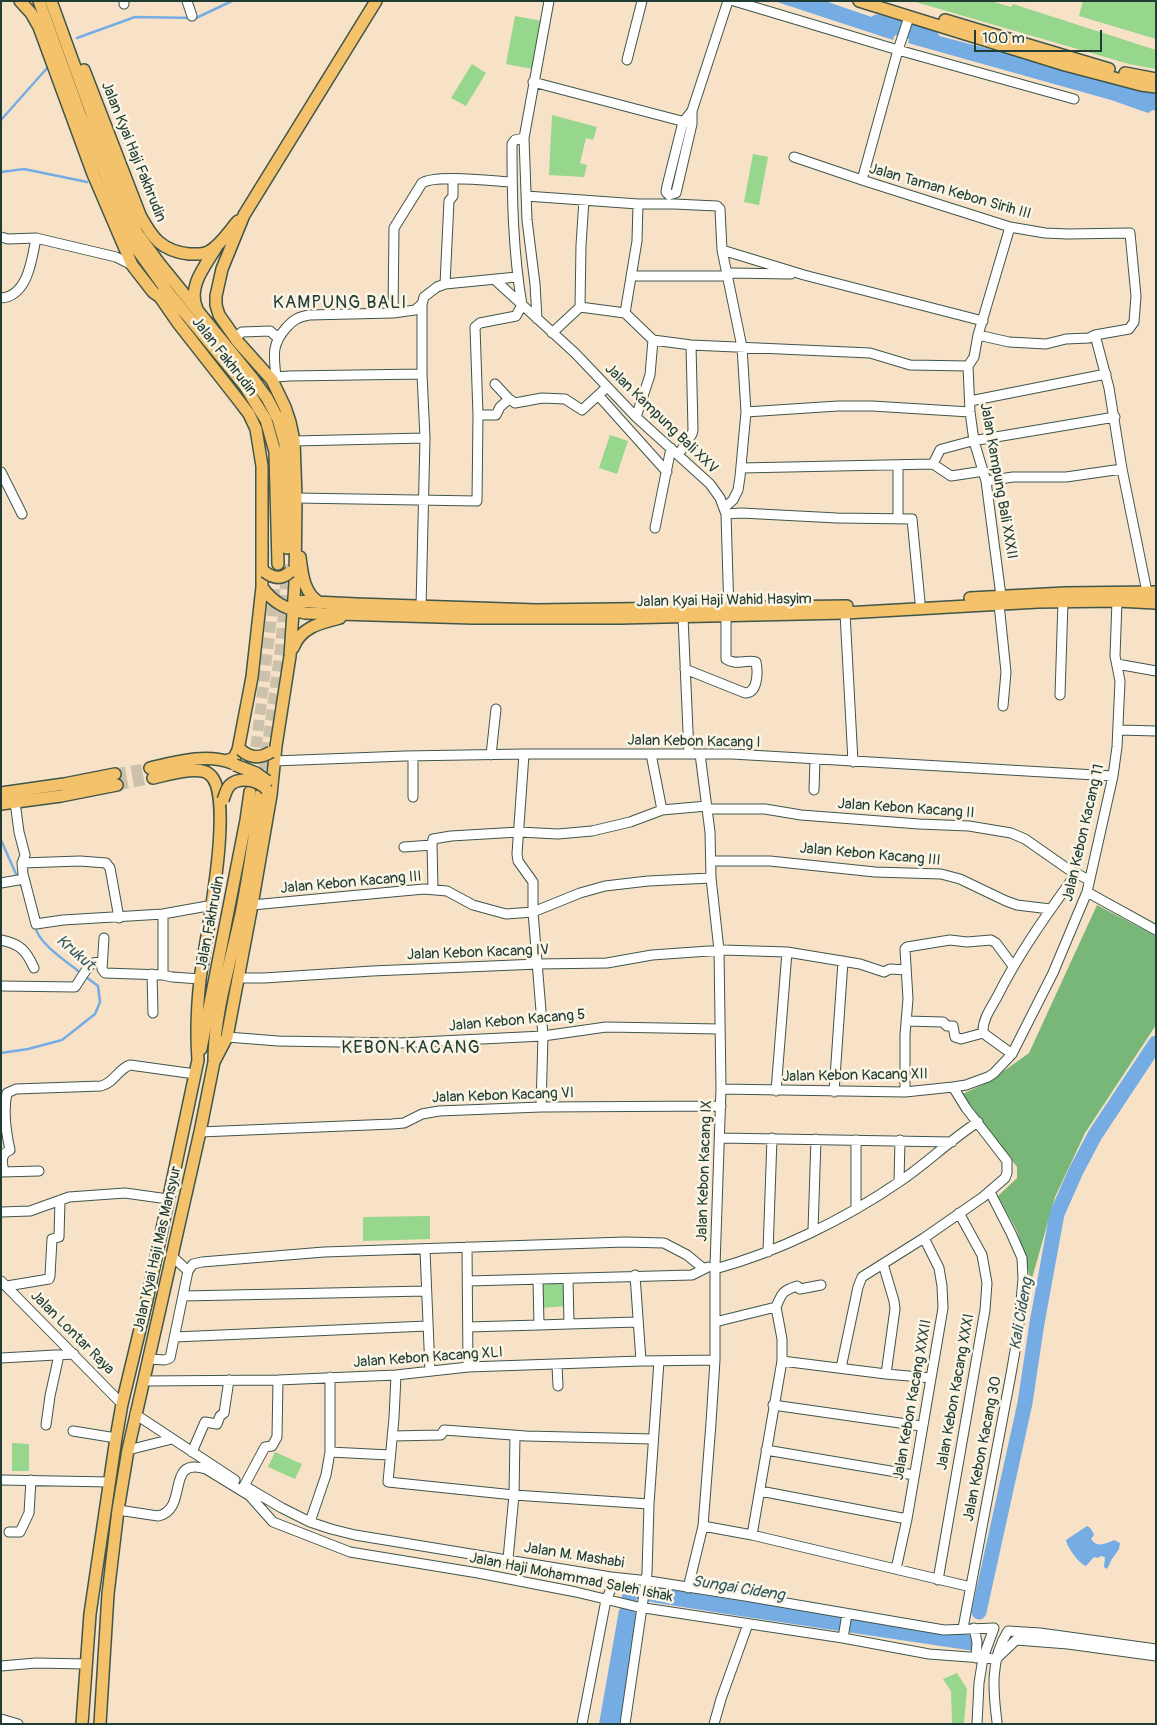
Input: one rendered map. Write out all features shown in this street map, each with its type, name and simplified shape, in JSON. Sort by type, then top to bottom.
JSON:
[{"type":"main road","name":"Jalan Fakhrudin","points":[[20,1],[31,12],[39,26],[94,174],[132,265],[153,292],[160,297],[249,414],[256,429],[262,466],[262,587],[252,676],[240,748],[231,763]]},
{"type":"main road","name":"Jalan Fakhrudin","points":[[39,1],[137,232],[159,263],[253,379],[267,398],[278,419],[285,444],[287,567]]},
{"type":"main road","name":"Jalan Fakhrudin","points":[[51,1],[86,115],[129,238],[167,291],[245,386],[266,420],[275,452],[293,606],[290,656],[273,754],[217,1023],[214,1042],[214,1062]]},
{"type":"main road","name":"Jalan Kyai Haji Fakhrudin","points":[[57,1],[145,226],[159,243],[168,249],[201,254],[207,252],[224,237],[244,215]]},
{"type":"main road","name":"Jalan Kyai Haji Fakhrudin","points":[[216,305],[222,269],[244,215],[376,1]]},
{"type":"main road","points":[[859,1],[908,20],[1066,65],[1156,88]]},
{"type":"main road","points":[[883,1],[1114,70],[1156,79]]},
{"type":"main road","points":[[197,310],[194,302],[196,284],[204,267],[224,237]]},
{"type":"main road","points":[[129,238],[141,265],[158,290],[160,297]]},
{"type":"main road","name":"Jalan Fakhrudin","points":[[216,305],[219,315],[235,338],[274,379],[285,407],[294,441],[296,498],[295,546],[287,567]]},
{"type":"main road","points":[[295,546],[300,554],[308,593],[314,600],[320,603]]},
{"type":"main road","points":[[263,569],[274,578],[282,577],[287,567]]},
{"type":"main road","points":[[262,587],[272,600],[293,606]]},
{"type":"main road","name":"Jalan Kyai Haji Wahid Hasyim","points":[[775,611],[844,613],[1065,593],[1152,592]]},
{"type":"main road","name":"Jalan Kyai Haji Wahid Hasyim","points":[[293,606],[305,613],[473,618],[683,617],[845,606],[1000,600],[1156,603]]},
{"type":"main road","name":"Jalan Kyai Haji Wahid Hasyim","points":[[293,606],[320,603],[536,610],[728,613]]},
{"type":"main road","points":[[290,656],[300,635],[306,630],[322,622],[351,614]]},
{"type":"main road","points":[[240,748],[250,756],[257,757],[273,754]]},
{"type":"main road","name":"Jalan Kyai Haji Mas Mansyur","points":[[82,1724],[90,1614],[116,1438],[198,1060],[196,1033],[200,979],[213,904],[222,804],[216,781],[208,773],[195,770],[152,773],[200,759],[231,763]]},
{"type":"main road","points":[[231,763],[256,774],[265,790]]},
{"type":"main road","points":[[1,804],[10,797],[64,784],[116,780]]},
{"type":"main road","points":[[222,804],[228,788],[232,783],[239,780],[259,782],[265,790]]},
{"type":"main road","name":"Jalan Fakhrudin","points":[[198,1060],[233,887],[265,790]]},
{"type":"main road","name":"Jalan Kyai Haji Mas Mansyur","points":[[100,1724],[108,1594],[118,1510],[128,1450],[214,1062],[227,1037],[252,905],[265,790]]},
{"type":"street","points":[[187,1],[192,16]]},
{"type":"street","points":[[537,319],[526,196],[524,138],[548,1]]},
{"type":"street","points":[[627,60],[642,1]]},
{"type":"street","points":[[687,123],[676,193],[669,196],[666,192],[667,186],[687,123],[728,1]]},
{"type":"street","points":[[734,1],[899,46],[1074,99]]},
{"type":"street","points":[[862,180],[908,20]]},
{"type":"street","points":[[533,82],[687,123]]},
{"type":"street","points":[[296,498],[477,501],[478,416],[475,327],[480,323],[516,316],[522,305],[517,277],[512,144],[515,140],[524,138]]},
{"type":"street","name":"Jalan Taman Kebon Sirih III","points":[[794,157],[1010,227],[1044,233],[1130,233],[1136,296],[1134,322],[1129,329],[1095,335]]},
{"type":"street","points":[[393,313],[394,228],[422,183],[429,180],[453,179],[512,182]]},
{"type":"street","points":[[444,284],[449,201],[453,196],[453,179]]},
{"type":"street","points":[[526,196],[719,208],[722,250],[742,347],[746,412],[738,490],[725,511]]},
{"type":"street","points":[[552,333],[580,307],[584,200]]},
{"type":"street","points":[[625,313],[632,276],[638,204]]},
{"type":"street","name":"Jalan Kampung Bali XXXII","points":[[1003,706],[1006,672],[1000,600],[986,481],[974,441],[970,412],[968,366],[974,357],[978,336],[1010,227]]},
{"type":"street","points":[[1,237],[8,239],[36,238],[116,257],[132,265]]},
{"type":"street","points":[[1,298],[14,294],[23,285],[31,262],[36,238]]},
{"type":"street","points":[[722,250],[804,274],[983,321]]},
{"type":"street","points":[[632,276],[727,275],[732,273],[804,274]]},
{"type":"street","points":[[421,607],[425,438],[422,374],[422,304],[424,297],[444,284],[517,277]]},
{"type":"street","name":"Jalan Kampung Bali XXV","points":[[495,280],[575,353],[602,391],[636,417],[706,479],[720,498],[725,511],[728,613],[725,655],[726,658],[733,662],[756,662],[757,676],[753,690],[745,693],[685,669]]},
{"type":"street","points":[[422,304],[415,310],[393,313],[309,315],[294,319],[278,338],[274,354],[274,379],[422,374]]},
{"type":"street","points":[[580,307],[625,313],[654,340],[691,345],[870,353],[910,365],[968,366]]},
{"type":"street","points":[[235,338],[242,332],[270,331],[278,338]]},
{"type":"street","points":[[978,336],[1009,342],[1046,344],[1066,339],[1089,338],[1095,335],[1106,374],[1122,469],[1152,592]]},
{"type":"street","points":[[636,417],[650,375],[654,340]]},
{"type":"street","points":[[678,455],[693,430],[691,345]]},
{"type":"street","points":[[970,401],[1106,374]]},
{"type":"street","points":[[495,384],[515,403],[542,398],[565,399],[582,410],[602,391],[667,472]]},
{"type":"street","points":[[478,416],[496,415],[500,407],[509,399]]},
{"type":"street","points":[[746,412],[838,406],[872,406],[970,412]]},
{"type":"street","points":[[933,464],[940,449],[974,441],[1114,417]]},
{"type":"street","points":[[294,441],[425,438]]},
{"type":"street","points":[[655,528],[671,448]]},
{"type":"street","points":[[741,468],[933,464],[951,476],[984,471]]},
{"type":"street","points":[[898,465],[898,519]]},
{"type":"street","points":[[986,481],[1020,477],[1066,477],[1122,469]]},
{"type":"street","points":[[1,472],[22,514]]},
{"type":"street","points":[[725,511],[837,518],[913,520],[920,602]]},
{"type":"street","points":[[1060,695],[1063,601]]},
{"type":"street","name":"Jalan Kebon Kacang 11","points":[[988,1077],[1012,1054],[1053,973],[1087,892],[1088,880],[1112,776],[1119,730],[1120,681],[1115,656],[1117,601]]},
{"type":"street","points":[[844,613],[853,762]]},
{"type":"street","points":[[683,617],[689,754]]},
{"type":"street","points":[[1117,664],[1156,671]]},
{"type":"street","points":[[492,754],[496,709]]},
{"type":"street","points":[[1119,730],[1156,731]]},
{"type":"street","name":"Jalan Kebon Kacang I","points":[[273,754],[413,756],[492,754],[732,754],[1112,776]]},
{"type":"street","points":[[524,754],[518,860],[533,882],[533,912],[543,1036],[541,1107]]},
{"type":"street","points":[[652,754],[662,810]]},
{"type":"street","name":"Jalan Kebon Kacang IX","points":[[688,1588],[703,1526],[715,1360],[715,1268],[721,1106],[719,950],[711,878],[708,808],[700,754]]},
{"type":"street","points":[[413,756],[413,797]]},
{"type":"street","points":[[814,790],[815,760]]},
{"type":"street","points":[[10,797],[25,855],[22,863],[21,880],[36,924],[63,920],[163,914],[213,904]]},
{"type":"street","name":"Jalan Kebon Kacang II","points":[[404,847],[432,844],[433,839],[451,836],[519,832],[558,834],[592,832],[630,822],[662,810],[708,808],[766,809],[801,815],[969,826],[1011,833],[1026,839],[1088,880]]},
{"type":"street","points":[[432,844],[433,889]]},
{"type":"street","points":[[22,863],[80,861],[106,863],[110,868],[119,918]]},
{"type":"street","name":"Jalan Kebon Kacang III","points":[[711,861],[770,861],[875,872],[941,874],[960,879],[1017,905],[1050,909]]},
{"type":"street","points":[[983,1032],[983,1024],[1013,966],[1072,871]]},
{"type":"street","name":"Jalan Kebon Kacang III","points":[[252,905],[433,889],[447,891],[473,904],[506,914],[533,912],[586,890],[605,886],[648,881],[711,878]]},
{"type":"street","points":[[1,882],[21,880]]},
{"type":"street","points":[[1087,892],[1156,930]]},
{"type":"street","points":[[163,914],[163,974]]},
{"type":"street","points":[[104,938],[102,970],[105,973],[163,974],[172,977],[200,979]]},
{"type":"street","points":[[1,940],[16,943],[34,968]]},
{"type":"street","points":[[905,1092],[908,999],[905,949],[907,947],[950,940],[967,942],[991,940],[996,943],[1013,966]]},
{"type":"street","name":"Jalan Kebon Kacang IV","points":[[238,978],[538,964],[607,963],[640,956],[719,950],[787,952],[860,964],[884,972],[906,970]]},
{"type":"street","points":[[776,1091],[787,952]]},
{"type":"street","points":[[834,1092],[843,961]]},
{"type":"street","points":[[1,986],[75,987],[87,968],[93,963],[102,963]]},
{"type":"street","points":[[152,974],[153,1013]]},
{"type":"street","points":[[906,1021],[943,1022],[952,1026],[956,1037],[961,1040],[983,1032]]},
{"type":"street","name":"Jalan Kebon Kacang 5","points":[[227,1037],[278,1041],[392,1043],[543,1036],[606,1027],[720,1029]]},
{"type":"street","points":[[983,1032],[1012,1054]]},
{"type":"street","points":[[39,1171],[2,1172],[3,1157],[5,1152],[10,1150],[6,1129],[7,1093],[16,1088],[108,1084],[123,1068],[130,1065],[194,1074]]},
{"type":"street","name":"Jalan Kebon Kacang XII","points":[[721,1089],[905,1092],[966,1085],[988,1077]]},
{"type":"street","points":[[841,1368],[858,1287],[862,1277],[924,1238],[990,1192],[1005,1178],[1007,1173],[1007,1161],[953,1087]]},
{"type":"street","name":"Jalan Kebon Kacang VI","points":[[200,1132],[392,1124],[404,1122],[422,1114],[439,1112],[541,1107],[721,1106]]},
{"type":"street","points":[[468,1281],[692,1275],[704,1269],[715,1268],[768,1252],[856,1209],[899,1182],[978,1122]]},
{"type":"street","points":[[720,1138],[952,1142]]},
{"type":"street","points":[[768,1252],[772,1138]]},
{"type":"street","points":[[813,1230],[816,1139]]},
{"type":"street","points":[[856,1140],[856,1209]]},
{"type":"street","points":[[899,1182],[900,1140]]},
{"type":"street","name":"Jalan Kebon Kacang 30","points":[[963,1628],[1018,1334],[1024,1279],[1022,1258],[990,1192]]},
{"type":"street","points":[[1,1212],[30,1211],[69,1197],[125,1193],[168,1199]]},
{"type":"street","points":[[4,1283],[49,1279],[52,1240],[59,1237],[60,1200]]},
{"type":"street","name":"Jalan Kebon Kacang XXXI","points":[[938,1580],[985,1310],[987,1283],[982,1255],[959,1213]]},
{"type":"street","name":"Jalan Kebon Kacang XXXII","points":[[896,1570],[907,1519],[921,1426],[943,1308],[939,1268],[924,1238]]},
{"type":"street","points":[[149,1359],[165,1360],[170,1358],[188,1271],[194,1264],[202,1262],[324,1252],[626,1242],[664,1243],[687,1255],[704,1269]]},
{"type":"street","points":[[467,1247],[468,1368]]},
{"type":"street","points":[[425,1250],[430,1371]]},
{"type":"street","points":[[172,1256],[188,1271]]},
{"type":"street","points":[[883,1264],[895,1308],[886,1374]]},
{"type":"street","points":[[635,1276],[641,1361]]},
{"type":"street","points":[[568,1278],[570,1324]]},
{"type":"street","points":[[538,1280],[539,1325]]},
{"type":"street","name":"Jalan Lontar Raya","points":[[4,1283],[122,1404]]},
{"type":"street","points":[[752,1535],[782,1361],[782,1339],[776,1308],[781,1294],[785,1290],[797,1286],[800,1289],[821,1285]]},
{"type":"street","points":[[183,1296],[426,1291]]},
{"type":"street","points":[[715,1322],[776,1308]]},
{"type":"street","points":[[468,1327],[637,1322]]},
{"type":"street","points":[[175,1337],[427,1326]]},
{"type":"street","points":[[1,1358],[74,1354]]},
{"type":"street","points":[[46,1425],[59,1355]]},
{"type":"street","points":[[625,1724],[646,1583],[652,1439],[659,1360]]},
{"type":"street","name":"Jalan Kebon Kacang XLI","points":[[144,1381],[278,1380],[468,1368],[659,1360],[715,1360]]},
{"type":"street","points":[[782,1361],[931,1378]]},
{"type":"street","points":[[557,1365],[558,1386]]},
{"type":"street","points":[[396,1374],[388,1482],[514,1495],[649,1504]]},
{"type":"street","points":[[310,1522],[326,1475],[330,1452],[330,1377]]},
{"type":"street","points":[[192,1452],[205,1422],[216,1424],[223,1414],[229,1380]]},
{"type":"street","points":[[244,1486],[265,1447],[272,1446],[276,1437],[278,1380]]},
{"type":"street","points":[[773,1406],[921,1426]]},
{"type":"street","name":"Jalan M. Mashabi","points":[[135,1414],[244,1486],[282,1508],[310,1522],[355,1535],[646,1583],[745,1596],[846,1616],[944,1630],[994,1628],[980,1658]]},
{"type":"street","points":[[392,1436],[441,1435],[444,1430],[515,1436],[652,1439]]},
{"type":"street","points":[[73,1431],[116,1438]]},
{"type":"street","points":[[508,1560],[514,1495],[515,1436]]},
{"type":"street","points":[[128,1450],[172,1439]]},
{"type":"street","points":[[766,1450],[914,1475]]},
{"type":"street","points":[[330,1452],[390,1455]]},
{"type":"street","name":"Jalan Haji Mohammad Saleh Ishak","points":[[118,1510],[158,1516],[163,1515],[168,1512],[176,1499],[180,1475],[188,1468],[198,1467],[206,1469],[250,1496],[273,1522],[350,1552],[478,1573],[641,1607],[748,1624],[843,1635],[929,1654],[996,1659]]},
{"type":"street","points":[[1,1480],[110,1482]]},
{"type":"street","points":[[9,1532],[20,1532],[28,1518],[31,1480]]},
{"type":"street","points":[[760,1491],[907,1519]]},
{"type":"street","points":[[703,1526],[752,1535],[972,1587]]},
{"type":"street","points":[[582,1724],[609,1601],[610,1577]]},
{"type":"street","points":[[843,1635],[846,1616]]},
{"type":"street","points":[[714,1724],[748,1624]]},
{"type":"street","points":[[974,1628],[980,1658],[977,1724]]},
{"type":"street","points":[[997,1722],[994,1684],[996,1659],[1007,1633],[1010,1631],[1040,1633],[1156,1650]]},
{"type":"street","points":[[996,1659],[1016,1640],[1068,1644],[1156,1656]]},
{"type":"street","points":[[1,1666],[36,1663],[86,1664]]},
{"type":"street","points":[[1,1719],[18,1724]]},
{"type":"green space","points":[[912,1],[991,1],[1011,7],[1013,4],[1156,50],[1156,69],[1129,64]]},
{"type":"green space","points":[[1083,1],[1156,1],[1156,39],[1079,16]]},
{"type":"green space","points":[[515,16],[542,21],[533,69],[506,64]]},
{"type":"green space","points":[[472,64],[486,73],[466,106],[451,98]]},
{"type":"green space","points":[[552,115],[597,127],[593,140],[586,138],[580,163],[587,165],[584,177],[549,175]]},
{"type":"green space","points":[[753,154],[768,157],[759,205],[744,202]]},
{"type":"green space","points":[[610,435],[628,441],[617,474],[599,468]]},
{"type":"green space","points":[[1097,905],[1156,936],[1156,1025],[1085,1133],[1055,1197],[1031,1282],[1017,1231],[998,1196],[1017,1178],[1017,1167],[962,1094],[987,1083],[1029,1053]]},
{"type":"green space","points":[[430,1216],[430,1239],[363,1241],[363,1217]]},
{"type":"green space","points":[[566,1283],[567,1306],[541,1308],[540,1285]]},
{"type":"green space","points":[[12,1443],[29,1444],[29,1471],[12,1471]]},
{"type":"green space","points":[[275,1452],[302,1464],[295,1479],[268,1467]]},
{"type":"green space","points":[[957,1673],[967,1689],[964,1724],[952,1724],[951,1691],[943,1679]]},
{"type":"water","points":[[774,1],[825,1],[898,26],[893,40]]},
{"type":"water","points":[[913,29],[1152,92],[1156,94],[1156,111],[1153,110],[1148,113],[1111,100],[908,43]]},
{"type":"water","points":[[1087,1526],[1093,1532],[1094,1535],[1091,1539],[1096,1544],[1104,1544],[1114,1540],[1120,1543],[1119,1549],[1107,1569],[1104,1567],[1105,1557],[1094,1557],[1086,1566],[1077,1559],[1069,1547],[1066,1540]]},
{"type":"water","points":[[619,1610],[638,1613],[620,1724],[599,1724]]},
{"type":"waterway","name":"Krukut","points":[[77,38],[135,17],[196,18],[232,1]]},
{"type":"waterway","name":"Kali Cideng","points":[[877,22],[932,38]]},
{"type":"waterway","name":"Krukut","points":[[1,120],[48,67]]},
{"type":"waterway","points":[[1,172],[24,169],[87,182]]},
{"type":"waterway","name":"Krukut","points":[[1,840],[23,890]]},
{"type":"waterway","name":"Krukut","points":[[35,927],[48,947],[81,973]]},
{"type":"waterway","name":"Krukut","points":[[1,1053],[28,1049],[62,1040],[95,1014],[100,1002],[98,986],[86,977]]},
{"type":"waterway","name":"Kali Cideng","points":[[979,1612],[1025,1403],[1037,1323],[1057,1214],[1076,1171],[1095,1135],[1156,1043]]},
{"type":"waterway","name":"Sungai Cideng","points":[[624,1632],[630,1592],[636,1591],[972,1643]]},
{"type":"tunnel","points":[[252,780],[278,564]]},
{"type":"tunnel","points":[[262,786],[281,644],[287,564]]},
{"type":"tunnel","points":[[115,774],[150,768]]},
{"type":"tunnel","points":[[117,785],[153,778]]},
{"type":"district","name":"KAMPUNG BALI","points":[[340,303]]},
{"type":"district","name":"KEBON KACANG","points":[[411,1048]]}]
